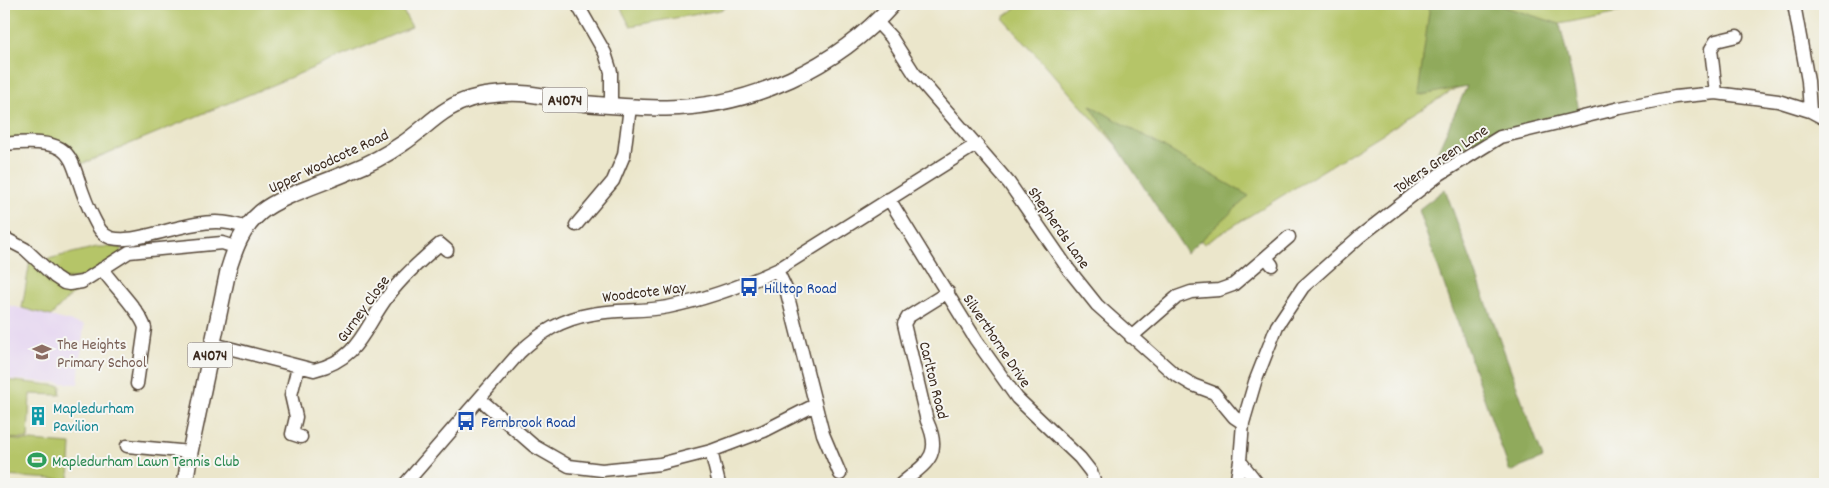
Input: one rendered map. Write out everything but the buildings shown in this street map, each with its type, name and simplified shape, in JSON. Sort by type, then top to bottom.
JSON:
[{"type":"main road","name":"Upper Woodcote Road","points":[[185,484],[228,271],[235,247],[246,228],[263,210],[279,201],[352,171],[382,156],[403,144],[448,109],[469,100],[498,94],[522,92],[586,103],[667,108],[701,105],[730,99],[780,83],[801,74],[833,56],[877,22],[893,4]]},
{"type":"street","points":[[577,4],[605,53],[610,72],[612,105]]},
{"type":"street","points":[[1794,4],[1808,81],[1810,111]]},
{"type":"street","name":"Shepherds Lane","points":[[877,22],[891,37],[914,73],[1009,182],[1069,270],[1097,305],[1173,373],[1193,385],[1214,394],[1234,417],[1243,423]]},
{"type":"street","points":[[1716,93],[1711,49],[1716,41],[1737,36]]},
{"type":"street","name":"Tokers Green Lane","points":[[1236,484],[1243,423],[1255,382],[1277,326],[1303,287],[1359,237],[1440,174],[1500,136],[1675,97],[1716,93],[1778,101],[1810,111],[1825,119]]},
{"type":"street","points":[[576,225],[590,217],[613,181],[624,155],[630,107]]},
{"type":"street","points":[[4,144],[42,142],[52,144],[65,151],[74,164],[80,189],[97,226],[111,238],[130,239],[198,224],[225,222],[235,223],[246,228]]},
{"type":"street","name":"Woodcote Way","points":[[404,484],[537,336],[561,322],[592,314],[666,307],[697,301],[744,285],[777,270],[977,144]]},
{"type":"street","name":"Silverthorne Drive","points":[[889,199],[976,340],[1017,398],[1080,458],[1091,472],[1095,484]]},
{"type":"street","points":[[1132,337],[1177,297],[1191,292],[1219,290],[1233,285],[1269,261],[1289,237]]},
{"type":"street","points":[[4,238],[25,249],[64,283],[74,284],[82,282],[129,252],[222,243],[235,247]]},
{"type":"street","points":[[129,252],[130,239]]},
{"type":"street","name":"Gurney Close","points":[[213,344],[314,370],[329,366],[345,358],[356,346],[388,296],[413,267],[441,243]]},
{"type":"street","points":[[102,270],[143,320],[145,328],[136,370],[137,384]]},
{"type":"street","points":[[777,270],[786,289],[823,434],[840,474]]},
{"type":"street","name":"Carlton Road","points":[[901,484],[928,461],[932,454],[933,435],[927,421],[904,324],[908,317],[948,292]]},
{"type":"street","points":[[293,434],[296,417],[291,395],[298,366]]},
{"type":"street","points":[[480,398],[534,446],[569,466],[602,470],[660,464],[711,451],[764,431],[815,405]]},
{"type":"street","points":[[128,444],[190,452]]},
{"type":"street","points":[[711,451],[719,484]]},
{"type":"street","points":[[1240,461],[1258,484]]},
{"type":"shaded area","name":"The Heights Primary School","points":[[4,304],[84,325],[78,384],[4,379]]},
{"type":"green space","points":[[4,4],[399,4],[412,27],[79,165],[78,159],[64,145],[4,141]]},
{"type":"green space","points":[[619,4],[733,4],[720,10],[630,26]]},
{"type":"green space","points":[[1021,4],[1659,4],[1560,24],[1204,244],[1003,18]]},
{"type":"green space","points":[[1430,4],[1495,4],[1560,24],[1580,114],[1475,141],[1426,177],[1467,86],[1418,96]]},
{"type":"green space","points":[[1090,105],[1249,196],[1187,253]]},
{"type":"green space","points":[[1445,189],[1543,458],[1510,472],[1418,210]]},
{"type":"green space","points":[[97,247],[121,247],[121,255],[84,277],[65,279],[46,263],[52,258]]},
{"type":"green space","points":[[30,261],[46,272],[85,285],[67,299],[51,316],[22,308]]},
{"type":"green space","points":[[4,380],[61,386],[60,395],[30,394],[28,439],[4,438]]},
{"type":"green space","name":"Mapledurham Lawn Tennis Club","points":[[4,439],[71,444],[69,480],[4,476]]},
{"type":"place","name":"Hilltop Road","points":[[749,287]]},
{"type":"place","name":"The Heights Primary School","points":[[42,352]]},
{"type":"place","name":"Mapledurham Pavilion","points":[[38,416]]},
{"type":"place","name":"Fernbrook Road","points":[[466,421]]},
{"type":"place","name":"Mapledurham Lawn Tennis Club","points":[[37,460]]}]
